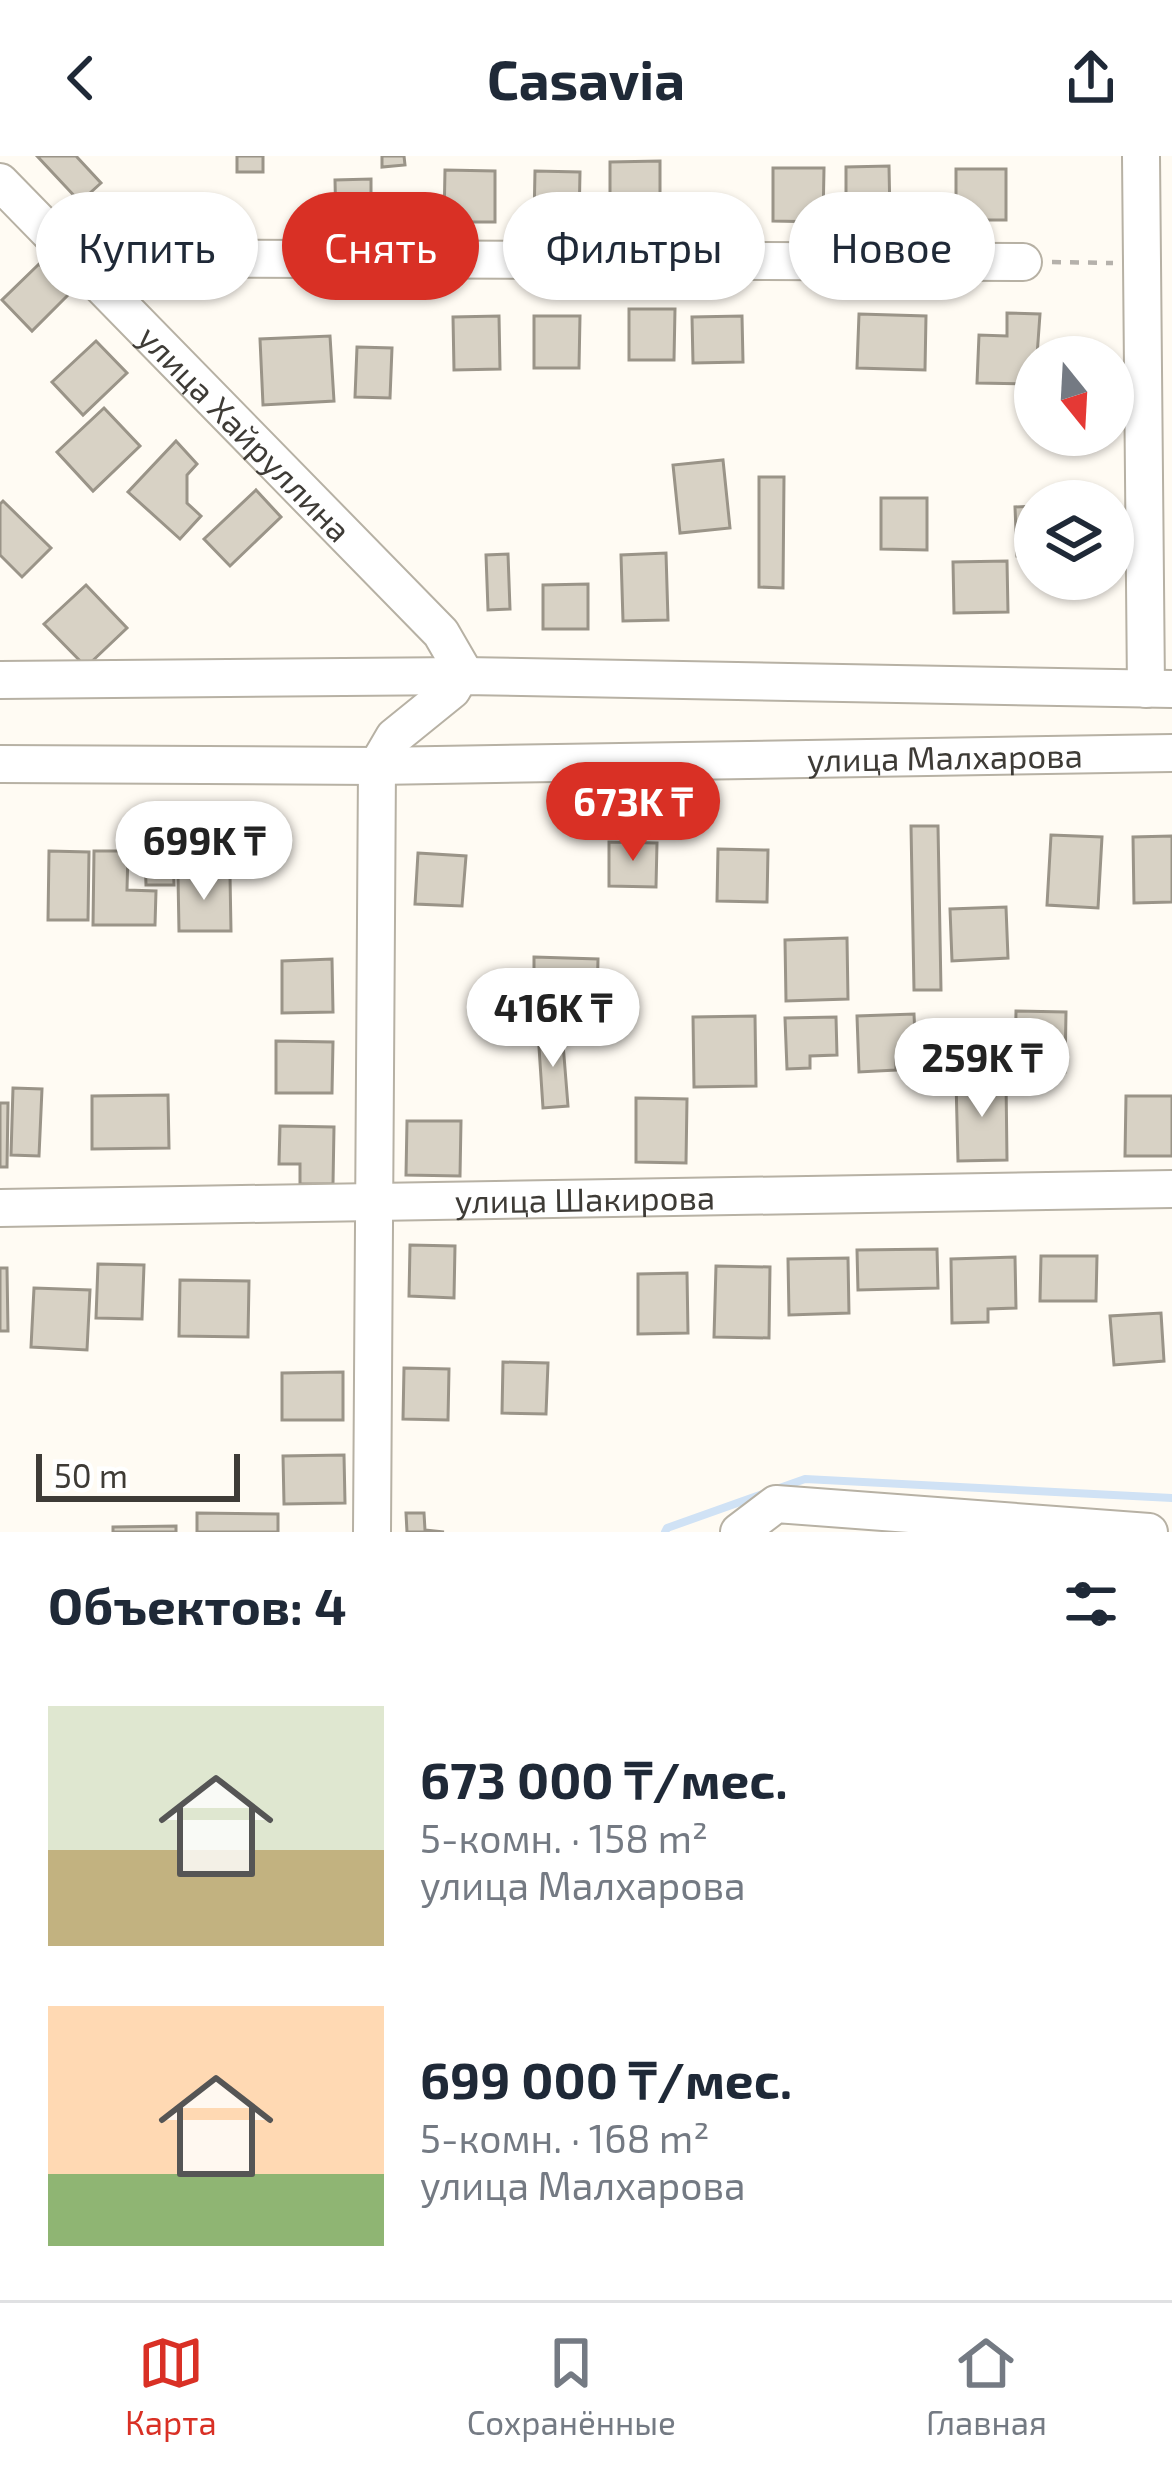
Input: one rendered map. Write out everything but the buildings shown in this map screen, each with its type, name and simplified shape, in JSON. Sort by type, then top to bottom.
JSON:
[{"type":"street","points":[[1141,156],[1159,689]]},
{"type":"street","name":"улица Хайруллина","points":[[0,182],[36,218]]},
{"type":"street","points":[[258,259],[1023,262]]},
{"type":"street","name":"улица Хайруллина","points":[[116,300],[441,633],[463,676]]},
{"type":"street","points":[[372,1532],[377,766],[394,737],[440,702],[463,676]]},
{"type":"street","name":"улица Малхарова","points":[[0,680],[463,676],[1159,689]]},
{"type":"street","name":"улица Малхарова","points":[[0,764],[377,766],[1172,753]]},
{"type":"street","name":"улица Шакирова","points":[[0,1208],[1172,1189]]},
{"type":"street","points":[[740,1532],[776,1504],[1149,1532]]},
{"type":"path","points":[[1023,262],[1142,262]]},
{"type":"waterway","points":[[665,1532],[805,1479],[1172,1498]]}]
